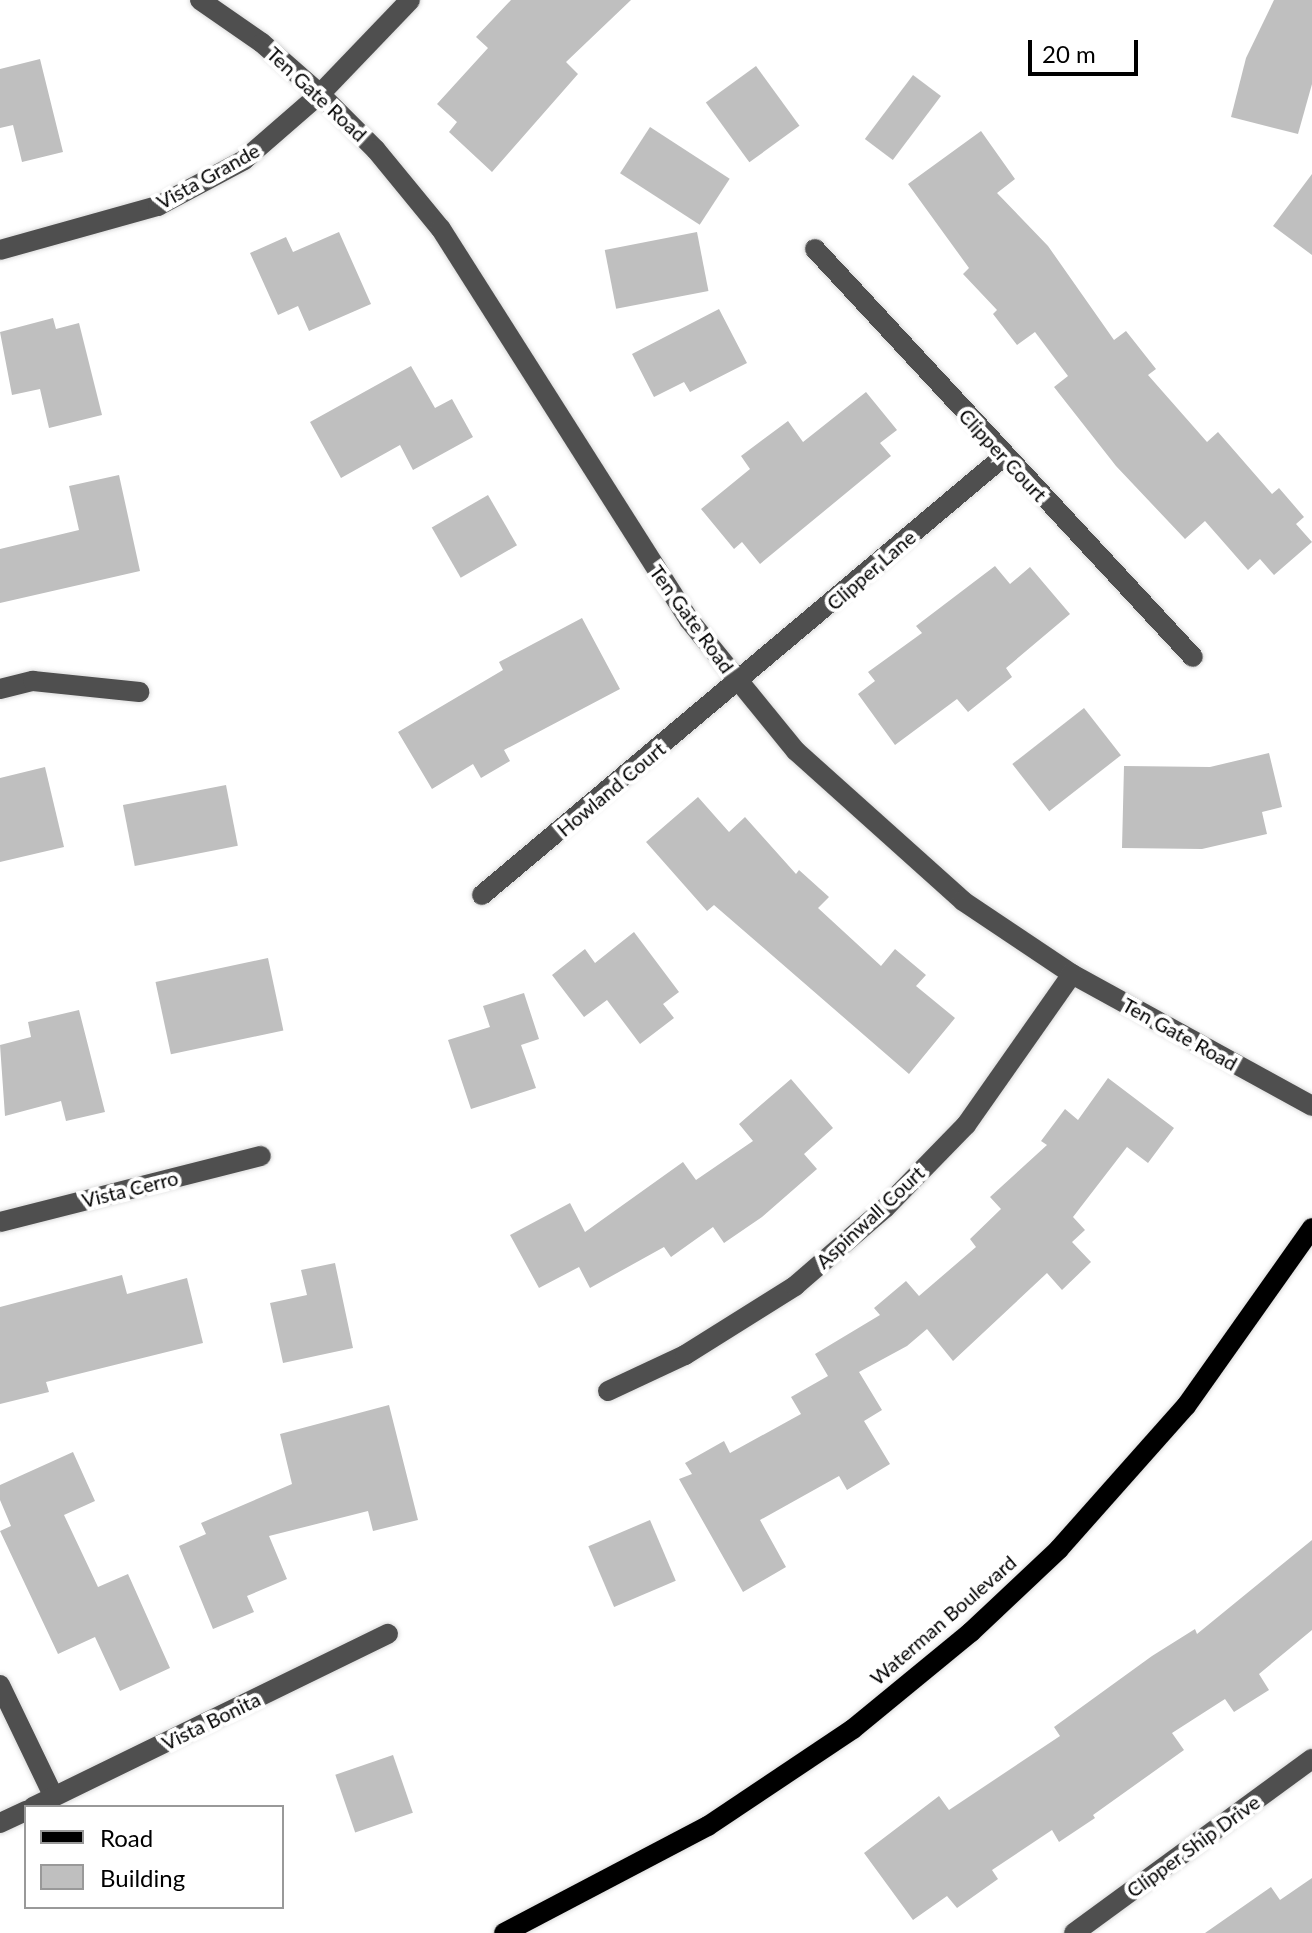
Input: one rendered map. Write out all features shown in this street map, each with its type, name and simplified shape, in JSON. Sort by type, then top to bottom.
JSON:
[{"type":"main road","name":"Waterman Boulevard","points":[[504,1933],[708,1826],[853,1729],[971,1632],[1059,1549],[1186,1406],[1312,1228]]},
{"type":"street","name":"Ten Gate Road","points":[[200,0],[262,43],[320,94],[376,150],[441,229],[689,620],[796,751],[881,832],[963,901],[1072,974],[1312,1106]]},
{"type":"street","name":"Vista Grande","points":[[0,250],[158,206],[244,160],[320,94],[410,0]]},
{"type":"street","name":"Clipper Court","points":[[815,249],[1003,457],[1193,657]]},
{"type":"street","name":"Clipper Lane","points":[[739,683],[1003,457]]},
{"type":"street","points":[[0,689],[33,681],[139,692]]},
{"type":"street","name":"Howland Court","points":[[482,895],[739,683]]},
{"type":"street","name":"Aspinwall Court","points":[[608,1391],[685,1355],[795,1286],[885,1208],[966,1125],[1072,974]]},
{"type":"street","name":"Vista Cerro","points":[[0,1222],[261,1156]]},
{"type":"street","name":"Vista Bonita","points":[[37,1805],[388,1634]]},
{"type":"street","points":[[0,1685],[54,1797]]},
{"type":"street","name":"Clipper Ship Drive","points":[[1074,1933],[1312,1759]]},
{"type":"street","points":[[0,1823],[24,1812]]},
{"type":"building","points":[[511,0],[631,0],[566,62],[578,74],[492,172],[449,132],[457,122],[437,104],[488,48],[476,37]]},
{"type":"building","points":[[1274,0],[1312,0],[1312,84],[1298,134],[1231,117],[1246,58]]},
{"type":"building","points":[[40,59],[63,152],[22,162],[13,125],[0,128],[0,69]]},
{"type":"building","points":[[756,66],[799,126],[749,162],[706,102]]},
{"type":"building","points":[[913,75],[941,96],[893,160],[865,139]]},
{"type":"building","points":[[650,127],[730,179],[700,225],[620,173]]},
{"type":"building","points":[[981,131],[1015,179],[997,193],[1048,246],[1114,340],[1126,331],[1156,369],[1148,375],[1207,442],[1218,432],[1272,494],[1279,488],[1304,517],[1296,524],[1312,542],[1274,575],[1260,559],[1248,570],[1205,521],[1185,539],[1116,466],[1054,387],[1068,376],[1035,332],[1017,345],[993,314],[997,310],[963,274],[969,268],[908,184]]},
{"type":"building","points":[[1312,174],[1312,255],[1273,226]]},
{"type":"building","points":[[339,232],[371,304],[309,331],[298,306],[278,315],[250,253],[286,237],[293,252]]},
{"type":"building","points":[[697,232],[708,291],[616,309],[605,250]]},
{"type":"building","points":[[719,309],[747,363],[690,392],[684,382],[654,397],[632,354]]},
{"type":"building","points":[[53,318],[56,329],[79,323],[102,415],[49,428],[40,389],[12,395],[0,332]]},
{"type":"building","points":[[411,366],[435,408],[452,399],[473,437],[413,470],[400,445],[341,478],[310,422]]},
{"type":"building","points":[[866,392],[897,430],[880,443],[891,456],[760,564],[742,542],[734,549],[701,509],[750,469],[741,456],[788,421],[803,442]]},
{"type":"building","points":[[119,475],[140,571],[0,603],[0,549],[79,530],[69,486]]},
{"type":"building","points":[[488,495],[517,545],[461,578],[432,528]]},
{"type":"building","points":[[995,566],[1010,584],[1030,567],[1070,614],[1006,668],[1012,677],[968,712],[957,699],[895,745],[858,694],[875,681],[868,672],[922,633],[916,626]]},
{"type":"building","points":[[582,618],[620,689],[504,750],[510,761],[481,778],[473,764],[432,789],[398,732],[503,670],[499,662]]},
{"type":"building","points":[[1084,708],[1121,755],[1049,811],[1012,764]]},
{"type":"building","points":[[1269,753],[1282,807],[1262,812],[1267,834],[1202,849],[1122,848],[1124,766],[1210,767]]},
{"type":"building","points":[[45,767],[64,847],[0,862],[0,778]]},
{"type":"building","points":[[226,785],[238,846],[135,866],[123,805]]},
{"type":"building","points":[[698,797],[729,832],[745,817],[796,874],[799,870],[829,897],[818,908],[881,966],[895,949],[926,975],[916,986],[955,1018],[909,1074],[714,905],[707,911],[646,842]]},
{"type":"building","points":[[634,932],[679,992],[663,1004],[674,1018],[640,1044],[607,1000],[584,1017],[552,975],[585,949],[595,963]]},
{"type":"building","points":[[268,958],[283,1030],[171,1054],[156,982]]},
{"type":"building","points":[[524,993],[539,1039],[521,1045],[536,1088],[471,1109],[448,1040],[490,1027],[483,1006]]},
{"type":"building","points":[[79,1010],[105,1112],[66,1121],[61,1101],[5,1116],[0,1045],[31,1037],[28,1022]]},
{"type":"building","points":[[1108,1078],[1174,1128],[1148,1163],[1127,1147],[1073,1217],[1085,1230],[1072,1242],[1091,1262],[1062,1290],[1047,1273],[953,1361],[927,1329],[907,1346],[859,1372],[882,1410],[864,1421],[890,1464],[847,1490],[839,1476],[760,1520],[786,1567],[743,1592],[679,1479],[692,1474],[685,1463],[724,1441],[730,1453],[801,1414],[791,1397],[828,1376],[815,1354],[880,1315],[874,1308],[906,1281],[919,1296],[976,1247],[970,1239],[1001,1209],[990,1197],[1047,1145],[1041,1141],[1065,1109],[1078,1120]]},
{"type":"building","points":[[791,1079],[833,1128],[804,1154],[817,1169],[762,1217],[724,1243],[713,1227],[671,1257],[664,1247],[590,1288],[579,1267],[539,1288],[510,1235],[570,1203],[585,1232],[683,1162],[696,1180],[753,1141],[739,1124]]},
{"type":"building","points":[[335,1263],[353,1348],[283,1363],[270,1303],[307,1295],[301,1270]]},
{"type":"building","points":[[122,1275],[127,1294],[187,1278],[203,1343],[46,1382],[49,1392],[0,1404],[0,1307]]},
{"type":"building","points":[[389,1405],[418,1520],[373,1531],[368,1511],[269,1536],[287,1579],[247,1596],[254,1612],[213,1629],[179,1546],[206,1534],[201,1523],[292,1484],[280,1434]]},
{"type":"building","points":[[73,1452],[95,1501],[64,1515],[98,1587],[128,1574],[170,1668],[120,1691],[95,1637],[58,1654],[0,1531],[11,1526],[0,1500],[0,1485]]},
{"type":"building","points":[[650,1520],[676,1581],[614,1607],[588,1546]]},
{"type":"building","points":[[1312,1540],[1312,1630],[1259,1674],[1269,1690],[1234,1712],[1225,1699],[1172,1733],[1184,1750],[1093,1815],[1095,1818],[1059,1842],[1052,1830],[992,1870],[998,1879],[957,1908],[947,1896],[913,1920],[864,1853],[939,1796],[949,1810],[1060,1736],[1054,1727],[1152,1656],[1195,1629],[1197,1634]]},
{"type":"building","points":[[393,1755],[413,1813],[355,1833],[335,1775]]},
{"type":"building","points":[[1312,1878],[1312,1933],[1205,1933],[1271,1887],[1280,1900]]}]
